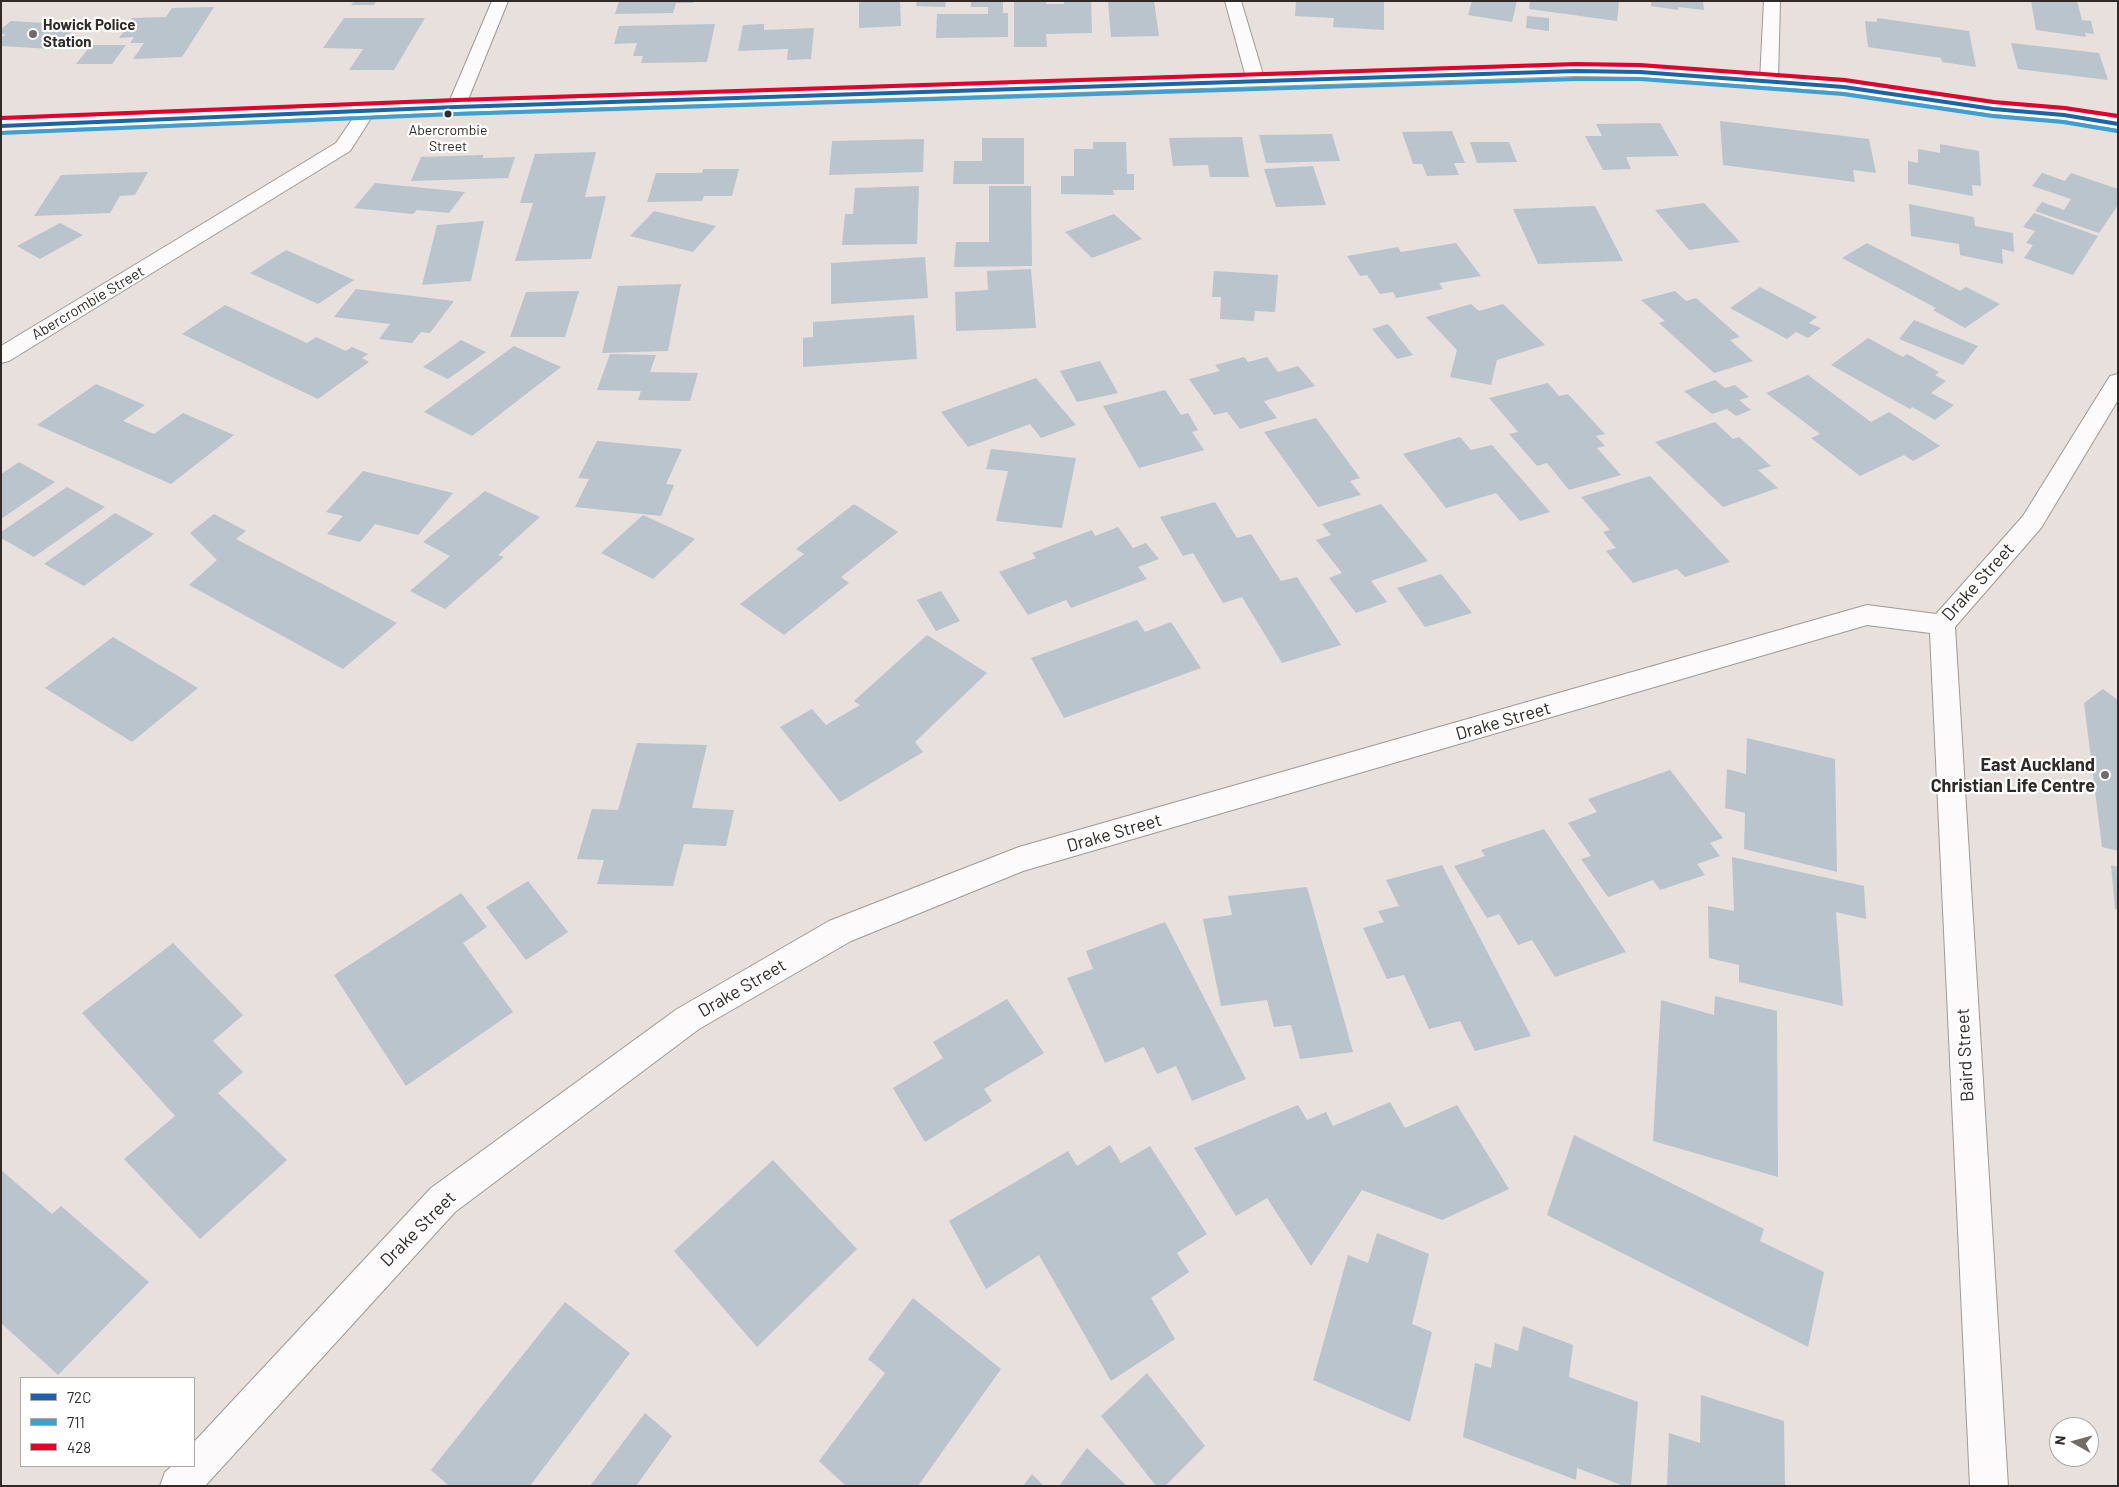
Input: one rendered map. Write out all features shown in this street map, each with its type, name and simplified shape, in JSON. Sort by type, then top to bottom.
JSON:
[{"type":"street","points":[[456,107],[500,1]]},
{"type":"street","points":[[1233,1],[1256,82]]},
{"type":"street","points":[[1769,80],[1772,1]]},
{"type":"street","points":[[1,126],[456,107],[1576,71],[1640,72],[1844,87],[1993,110],[2064,115],[2118,124]]},
{"type":"street","points":[[1993,110],[2118,143]]},
{"type":"street","name":"Abercrombie Street","points":[[1,356],[343,147],[366,112]]},
{"type":"street","name":"Drake Street","points":[[179,1486],[443,1200],[688,1019],[840,931],[1019,860],[1867,615],[1942,624],[2032,522],[2118,381]]},
{"type":"street","name":"Baird Street","points":[[1942,624],[1989,1486]]},
{"type":"building","points":[[354,1],[376,1],[374,5],[351,5]]},
{"type":"building","points":[[619,1],[693,1],[693,3],[676,3],[673,13],[615,14]]},
{"type":"building","points":[[859,1],[900,1],[901,26],[859,28]]},
{"type":"building","points":[[917,1],[946,1],[945,7],[916,6]]},
{"type":"building","points":[[971,1],[1003,1],[1003,13],[1008,13],[1008,37],[936,38],[937,14],[988,14],[988,7],[971,7]]},
{"type":"building","points":[[1014,1],[1046,1],[1046,4],[1064,4],[1064,1],[1091,1],[1092,33],[1046,34],[1047,47],[1014,47]]},
{"type":"building","points":[[1108,1],[1154,1],[1159,36],[1111,37]]},
{"type":"building","points":[[1296,1],[1384,1],[1384,30],[1333,27],[1334,18],[1295,16]]},
{"type":"building","points":[[1472,1],[1517,1],[1512,22],[1468,15]]},
{"type":"building","points":[[1530,1],[1619,1],[1617,21],[1529,9]]},
{"type":"building","points":[[1651,1],[1703,1],[1704,10],[1678,7],[1678,10],[1651,6]]},
{"type":"building","points":[[2031,1],[2077,1],[2082,20],[2091,21],[2094,34],[2085,33],[2086,37],[2036,30]]},
{"type":"building","points":[[214,7],[182,57],[133,59],[144,43],[130,43],[134,37],[119,38],[132,18],[166,17],[172,8]]},
{"type":"building","points":[[1527,16],[1549,18],[1549,31],[1526,28]]},
{"type":"building","points":[[344,18],[425,18],[394,70],[349,70],[363,49],[323,48]]},
{"type":"building","points":[[1877,18],[1969,31],[1976,67],[1942,62],[1941,58],[1868,47],[1865,21],[1877,22]]},
{"type":"building","points":[[11,21],[79,25],[52,49],[1,46],[1,38],[6,34],[1,34],[1,29]]},
{"type":"building","points":[[715,24],[707,62],[641,63],[643,56],[633,56],[637,43],[614,44],[619,26]]},
{"type":"building","points":[[764,24],[764,30],[814,28],[811,59],[787,60],[788,49],[738,51],[743,25]]},
{"type":"building","points":[[2011,43],[2099,53],[2108,80],[2018,69]]},
{"type":"building","points":[[91,45],[126,45],[112,64],[76,64]]},
{"type":"building","points":[[1720,121],[1869,139],[1876,173],[1853,170],[1855,182],[1723,165]]},
{"type":"building","points":[[1660,123],[1679,156],[1626,157],[1631,169],[1603,170],[1585,136],[1602,136],[1596,124]]},
{"type":"building","points":[[1452,131],[1465,163],[1454,163],[1459,175],[1427,176],[1422,164],[1413,164],[1402,132]]},
{"type":"building","points":[[1332,134],[1340,161],[1266,163],[1259,135]]},
{"type":"building","points":[[1242,137],[1249,177],[1210,177],[1208,165],[1173,166],[1169,138]]},
{"type":"building","points":[[982,138],[1024,138],[1024,184],[953,184],[954,161],[982,161]]},
{"type":"building","points":[[924,139],[923,172],[829,175],[832,141]]},
{"type":"building","points":[[1093,142],[1126,142],[1127,174],[1134,174],[1134,190],[1113,190],[1114,195],[1061,194],[1061,176],[1074,176],[1074,149],[1093,149]]},
{"type":"building","points":[[1470,142],[1509,142],[1517,162],[1477,163]]},
{"type":"building","points":[[1940,144],[1979,151],[1981,186],[1972,185],[1973,196],[1908,184],[1908,161],[1918,163],[1918,149],[1940,153]]},
{"type":"building","points":[[596,152],[585,197],[606,196],[591,259],[515,261],[533,203],[520,203],[535,154]]},
{"type":"building","points":[[483,155],[483,158],[515,157],[508,178],[411,181],[421,157]]},
{"type":"building","points":[[1313,166],[1326,205],[1276,207],[1264,169]]},
{"type":"building","points":[[703,169],[739,169],[732,196],[704,196],[702,201],[647,202],[656,173],[702,173]]},
{"type":"building","points":[[148,172],[135,195],[120,196],[110,213],[34,216],[61,175]]},
{"type":"building","points":[[2042,173],[2065,181],[2071,173],[2118,189],[2118,205],[2099,233],[2035,211],[2042,202],[2064,210],[2071,199],[2032,186]]},
{"type":"building","points":[[375,183],[465,192],[449,213],[417,210],[413,214],[354,208]]},
{"type":"building","points":[[919,186],[917,244],[842,245],[845,214],[853,214],[855,188]]},
{"type":"building","points":[[989,186],[1031,186],[1032,266],[954,267],[956,242],[989,242]]},
{"type":"building","points":[[1704,203],[1740,242],[1689,250],[1655,210]]},
{"type":"building","points":[[1909,204],[1974,217],[1975,226],[2013,233],[2014,252],[2002,249],[2003,264],[1960,255],[1959,244],[1911,236]]},
{"type":"building","points":[[1595,206],[1623,261],[1538,264],[1513,209]]},
{"type":"building","points":[[654,211],[716,226],[693,252],[630,236]]},
{"type":"building","points":[[2034,213],[2098,236],[2073,275],[2024,258],[2033,245],[2026,243],[2035,231],[2023,227]]},
{"type":"building","points":[[1114,214],[1142,239],[1092,258],[1065,232]]},
{"type":"building","points":[[484,221],[471,281],[422,285],[437,225]]},
{"type":"building","points":[[60,223],[83,235],[40,259],[17,246]]},
{"type":"building","points":[[1456,243],[1481,276],[1439,283],[1443,289],[1396,298],[1393,292],[1380,294],[1367,275],[1360,276],[1347,256],[1398,247],[1401,252]]},
{"type":"building","points":[[1867,243],[1960,291],[1966,287],[2000,304],[1965,328],[1933,310],[1936,308],[1842,258]]},
{"type":"building","points":[[286,250],[354,280],[318,304],[250,273]]},
{"type":"building","points":[[925,257],[928,298],[831,304],[831,263]]},
{"type":"building","points":[[1031,269],[1036,328],[956,331],[955,292],[988,290],[987,271]]},
{"type":"building","points":[[1214,271],[1278,275],[1275,312],[1255,311],[1254,321],[1220,319],[1221,297],[1212,297]]},
{"type":"building","points":[[681,284],[668,351],[602,353],[618,286]]},
{"type":"building","points":[[1760,287],[1817,317],[1809,323],[1821,328],[1808,338],[1796,332],[1787,339],[1730,308]]},
{"type":"building","points":[[356,289],[454,301],[430,333],[421,332],[412,343],[379,339],[390,324],[334,317]]},
{"type":"building","points":[[579,291],[565,337],[510,337],[526,292]]},
{"type":"building","points":[[1675,291],[1686,301],[1696,298],[1740,337],[1730,340],[1753,361],[1714,373],[1659,323],[1665,321],[1641,300]]},
{"type":"building","points":[[1471,304],[1479,311],[1503,304],[1545,345],[1497,360],[1491,385],[1450,377],[1457,350],[1426,317]]},
{"type":"building","points":[[225,305],[307,343],[316,337],[346,351],[352,347],[368,354],[362,358],[369,362],[318,399],[182,334]]},
{"type":"building","points":[[914,315],[917,359],[803,367],[803,338],[813,337],[813,322]]},
{"type":"building","points":[[1914,320],[1978,346],[1963,365],[1899,339]]},
{"type":"building","points":[[1388,324],[1413,355],[1397,359],[1372,329]]},
{"type":"building","points":[[1868,338],[1903,357],[1907,354],[1939,372],[1935,375],[1946,381],[1931,393],[1954,405],[1935,420],[1912,407],[1910,409],[1831,365]]},
{"type":"building","points":[[461,340],[486,352],[448,379],[423,367]]},
{"type":"building","points":[[514,346],[561,367],[472,436],[424,412]]},
{"type":"building","points":[[610,354],[656,355],[650,372],[698,373],[690,401],[638,400],[641,391],[597,390]]},
{"type":"building","points":[[1244,357],[1248,362],[1267,357],[1278,372],[1298,366],[1315,386],[1264,401],[1277,418],[1240,429],[1227,412],[1214,415],[1189,379],[1220,371],[1215,365]]},
{"type":"building","points":[[1100,361],[1118,393],[1077,402],[1060,371]]},
{"type":"building","points":[[1808,375],[1871,422],[1889,412],[1940,446],[1913,461],[1904,455],[1860,476],[1811,438],[1820,434],[1766,393]]},
{"type":"building","points":[[1036,378],[1076,425],[1041,438],[1030,424],[968,447],[941,412]]},
{"type":"building","points":[[1715,380],[1725,388],[1735,385],[1749,397],[1739,400],[1751,410],[1736,416],[1727,409],[1712,414],[1684,391]]},
{"type":"building","points":[[1548,383],[1559,396],[1568,394],[1605,434],[1596,436],[1605,446],[1597,448],[1621,475],[1569,490],[1547,463],[1537,466],[1509,434],[1518,432],[1489,398]]},
{"type":"building","points":[[96,384],[145,405],[123,421],[154,434],[183,413],[234,435],[171,484],[37,425]]},
{"type":"building","points":[[1165,390],[1181,415],[1188,413],[1198,430],[1192,432],[1204,450],[1139,468],[1103,406]]},
{"type":"building","points":[[1316,418],[1360,478],[1350,481],[1361,495],[1318,507],[1264,432]]},
{"type":"building","points":[[1715,422],[1733,439],[1739,437],[1771,466],[1758,470],[1778,488],[1723,507],[1655,442]]},
{"type":"building","points":[[1460,437],[1471,450],[1492,445],[1550,512],[1520,521],[1496,493],[1446,508],[1403,454]]},
{"type":"building","points":[[597,441],[682,449],[666,484],[674,485],[661,516],[575,507],[589,479],[578,478]]},
{"type":"building","points":[[991,449],[1076,458],[1062,528],[996,521],[1008,471],[986,469]]},
{"type":"building","points":[[19,462],[55,482],[1,519],[1,474]]},
{"type":"building","points":[[363,471],[453,493],[418,535],[375,524],[360,542],[327,534],[343,516],[326,512]]},
{"type":"building","points":[[1650,476],[1730,562],[1685,577],[1677,569],[1633,583],[1606,551],[1616,548],[1603,532],[1610,530],[1581,497]]},
{"type":"building","points":[[67,487],[105,507],[34,557],[1,538],[1,532]]},
{"type":"building","points":[[485,491],[540,517],[498,555],[504,557],[445,609],[410,591],[450,556],[423,542]]},
{"type":"building","points":[[1215,502],[1237,538],[1251,534],[1281,581],[1297,577],[1341,645],[1282,663],[1242,597],[1223,603],[1193,553],[1183,556],[1160,517]]},
{"type":"building","points":[[854,504],[898,532],[841,577],[849,583],[784,635],[740,604],[804,554],[796,549]]},
{"type":"building","points":[[1381,504],[1428,561],[1371,581],[1387,602],[1356,613],[1329,578],[1342,573],[1316,540],[1331,535],[1322,524]]},
{"type":"building","points":[[115,513],[154,534],[84,586],[44,564]]},
{"type":"building","points":[[214,514],[246,531],[236,539],[397,623],[343,669],[189,585],[217,560],[190,533]]},
{"type":"building","points":[[643,515],[695,539],[653,579],[601,553]]},
{"type":"building","points":[[1118,527],[1133,548],[1146,543],[1159,559],[1138,567],[1147,579],[1071,608],[1066,600],[1028,615],[999,572],[1036,558],[1032,553],[1092,530],[1095,536]]},
{"type":"building","points":[[1441,574],[1472,613],[1425,627],[1397,588]]},
{"type":"building","points":[[941,591],[960,621],[936,631],[917,600]]},
{"type":"building","points":[[1137,620],[1145,632],[1171,622],[1201,668],[1064,718],[1031,658]]},
{"type":"building","points":[[927,635],[987,673],[915,742],[923,752],[840,802],[780,727],[812,709],[826,725],[860,705],[854,701]]},
{"type":"building","points":[[113,637],[198,688],[132,742],[45,688]]},
{"type":"building","name":"East Auckland Christian Life Centre","points":[[2103,689],[2118,700],[2118,851],[2102,847],[2084,703]]},
{"type":"building","points":[[1747,738],[1835,759],[1837,872],[1744,849],[1745,813],[1725,808],[1727,769],[1746,774]]},
{"type":"building","points":[[637,743],[707,745],[692,808],[734,810],[726,846],[684,844],[673,886],[597,884],[604,860],[577,859],[592,809],[618,810]]},
{"type":"building","points":[[1670,770],[1723,838],[1710,843],[1720,856],[1697,864],[1705,875],[1660,890],[1653,880],[1608,897],[1581,859],[1591,856],[1568,823],[1597,812],[1588,799]]},
{"type":"building","points":[[1544,829],[1626,952],[1555,977],[1532,940],[1518,945],[1499,914],[1487,918],[1454,866],[1485,856],[1481,850]]},
{"type":"building","points":[[1732,857],[1864,886],[1866,919],[1836,912],[1843,1006],[1739,982],[1739,965],[1709,958],[1708,906],[1734,911]]},
{"type":"building","points":[[1442,865],[1531,1036],[1475,1051],[1460,1021],[1429,1029],[1404,975],[1387,979],[1363,928],[1384,922],[1378,911],[1399,906],[1386,880]]},
{"type":"building","points":[[2111,865],[2118,867],[2118,910],[2115,909]]},
{"type":"building","points":[[528,881],[568,932],[526,960],[486,907]]},
{"type":"building","points":[[1307,887],[1353,1052],[1300,1059],[1291,1025],[1274,1027],[1267,1000],[1221,1006],[1203,919],[1232,915],[1228,896]]},
{"type":"building","points":[[461,893],[487,927],[463,943],[513,1012],[406,1086],[334,975]]},
{"type":"building","points":[[1165,922],[1246,1079],[1192,1101],[1176,1066],[1157,1074],[1144,1047],[1105,1063],[1067,978],[1093,969],[1086,951]]},
{"type":"building","points":[[173,943],[243,1015],[213,1041],[243,1072],[218,1093],[287,1160],[200,1239],[124,1159],[175,1116],[82,1013]]},
{"type":"building","points":[[1715,996],[1777,1011],[1778,1177],[1653,1141],[1661,1000],[1714,1015]]},
{"type":"building","points":[[1007,999],[1044,1053],[984,1089],[992,1101],[925,1142],[893,1088],[943,1058],[933,1042]]},
{"type":"building","points":[[1390,1102],[1405,1128],[1457,1105],[1509,1189],[1442,1220],[1362,1190],[1311,1266],[1267,1198],[1236,1216],[1194,1148],[1298,1105],[1307,1120],[1326,1112],[1333,1126]]},
{"type":"building","points":[[1574,1135],[1764,1229],[1760,1241],[1824,1272],[1808,1347],[1547,1215]]},
{"type":"building","points":[[1110,1145],[1121,1163],[1150,1146],[1207,1234],[1177,1253],[1189,1272],[1151,1298],[1175,1339],[1111,1381],[1039,1255],[986,1289],[949,1221],[1068,1151],[1077,1166]]},
{"type":"building","points":[[773,1160],[857,1249],[757,1347],[674,1251]]},
{"type":"building","points":[[1,1170],[52,1214],[61,1206],[149,1282],[58,1375],[1,1323]]},
{"type":"building","points":[[1377,1233],[1429,1254],[1412,1324],[1432,1332],[1410,1422],[1313,1380],[1348,1255],[1368,1263]]},
{"type":"building","points":[[913,1298],[1001,1369],[918,1486],[846,1486],[819,1461],[885,1373],[868,1359]]},
{"type":"building","points":[[565,1302],[630,1353],[530,1486],[449,1486],[431,1470]]},
{"type":"building","points":[[1523,1326],[1573,1345],[1569,1377],[1638,1402],[1631,1486],[1624,1486],[1577,1468],[1576,1480],[1463,1437],[1475,1363],[1491,1368],[1495,1343],[1518,1351]]},
{"type":"building","points":[[1147,1373],[1205,1446],[1165,1486],[1156,1486],[1101,1416]]},
{"type":"building","points":[[1701,1395],[1784,1421],[1785,1486],[1667,1486],[1669,1433],[1700,1443]]},
{"type":"building","points":[[645,1413],[672,1436],[636,1486],[590,1486]]},
{"type":"building","points":[[1087,1448],[1127,1486],[1059,1486]]},
{"type":"building","points":[[1032,1474],[1044,1486],[1023,1486]]},
{"type":"transit line","name":"428","points":[[1,118],[456,100],[1576,64],[1640,65],[1845,80],[1994,102],[2065,108],[2118,116]]},
{"type":"transit line","name":"72C","points":[[1,126],[456,107],[1576,71],[1640,72],[1844,87],[1993,109],[2064,115],[2118,124]]},
{"type":"transit line","name":"711","points":[[1,133],[456,114],[1576,79],[1640,79],[1843,94],[1992,116],[2063,122],[2117,131]]},
{"type":"place","name":"Howick Police Station","points":[[33,34]]},
{"type":"place","name":"Abercrombie Street","points":[[448,114]]},
{"type":"place","name":"East Auckland Christian Life Centre","points":[[2105,775]]}]
